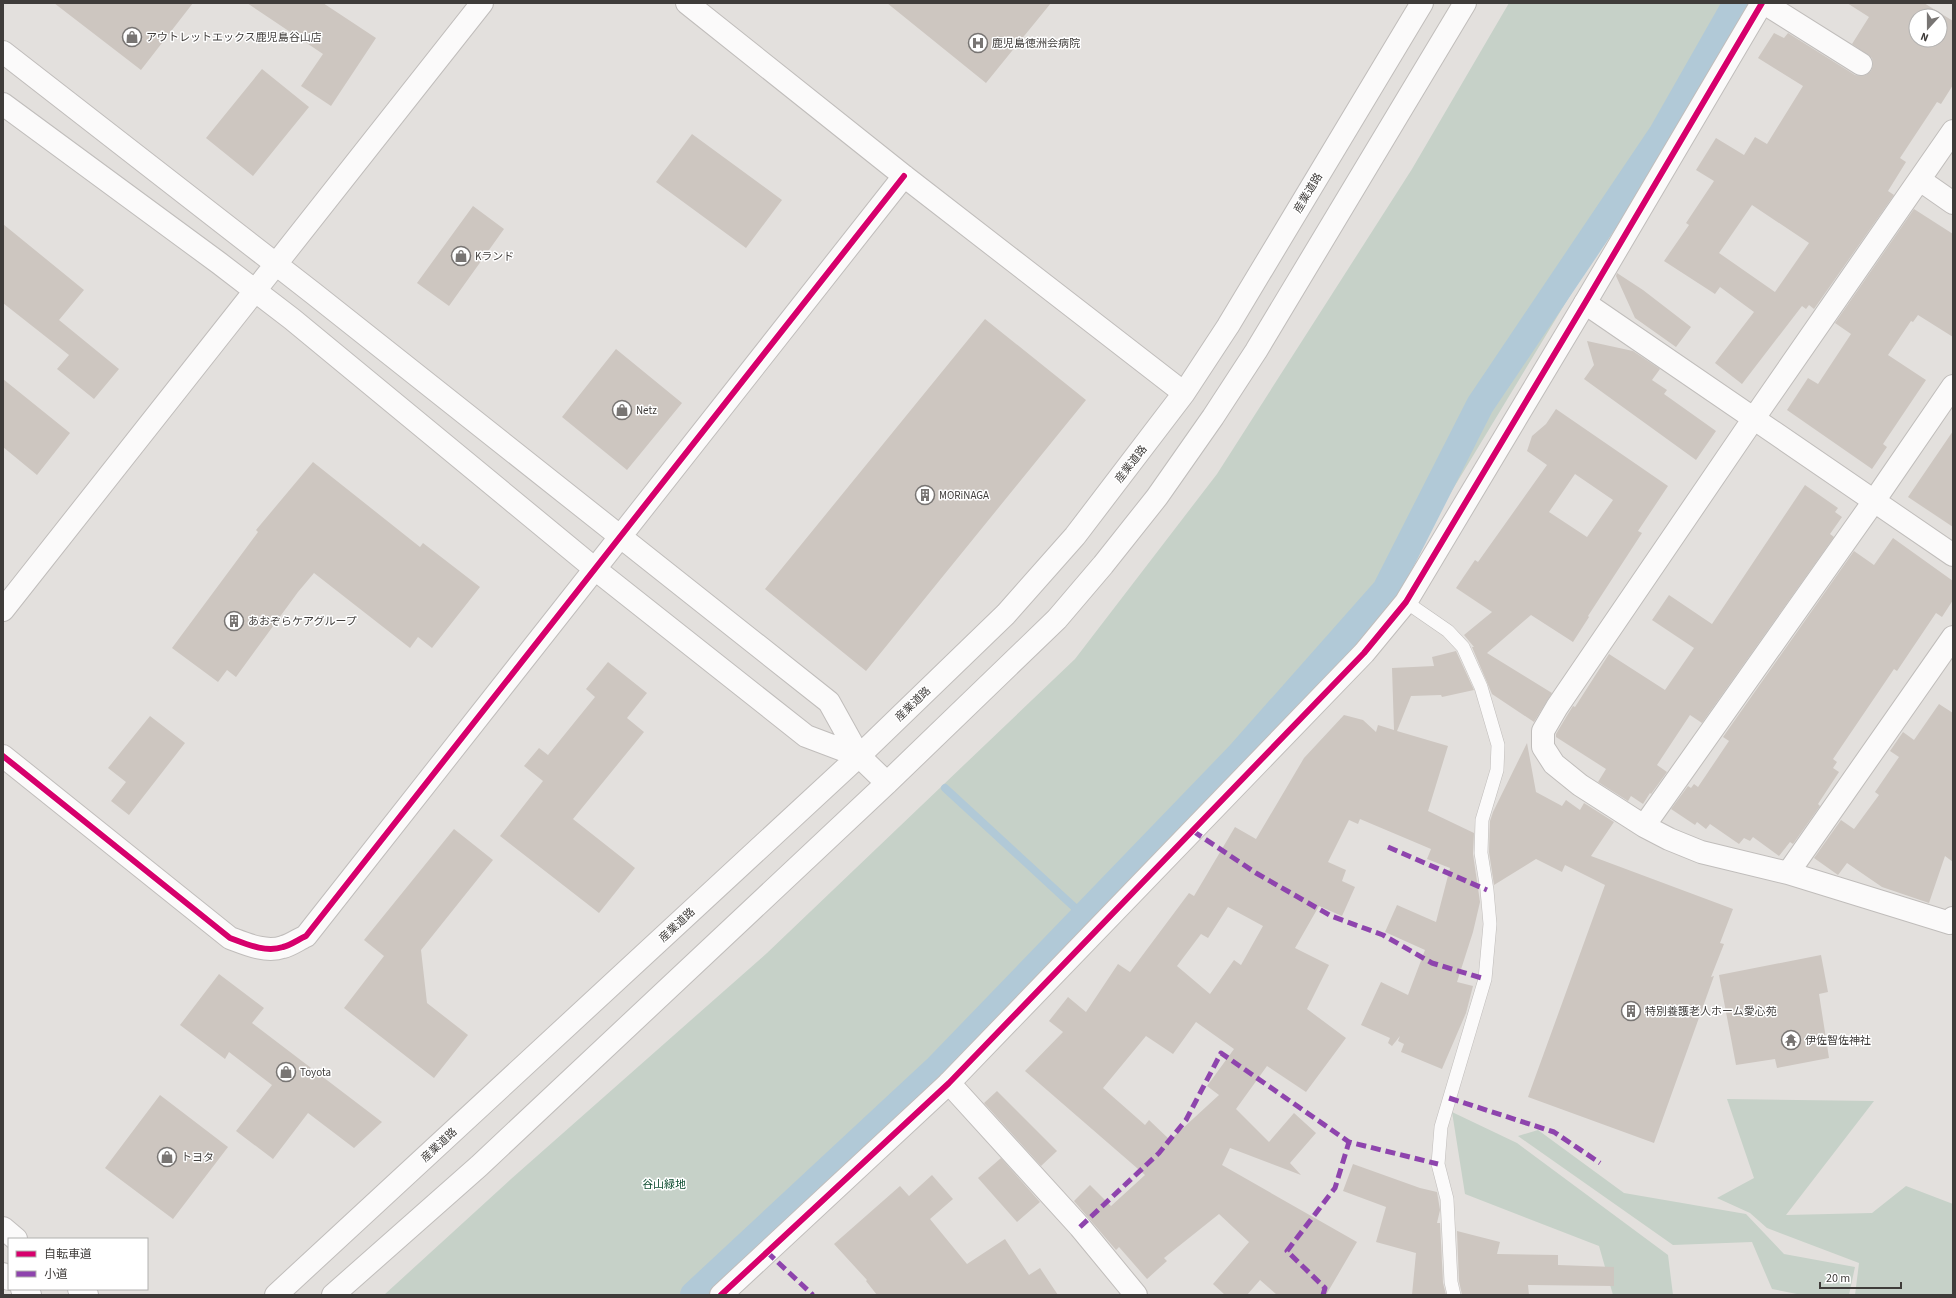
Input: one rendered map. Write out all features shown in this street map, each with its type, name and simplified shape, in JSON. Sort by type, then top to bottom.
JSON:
[{"type":"street","points":[[3,610],[482,3]]},
{"type":"street","points":[[687,3],[904,176],[1184,394]]},
{"type":"street","name":"産業道路","points":[[276,1295],[859,756],[1006,614],[1075,536],[1184,394],[1228,326],[1422,3]]},
{"type":"street","points":[[333,1295],[479,1166],[888,783],[1057,619],[1103,565],[1157,497],[1213,417],[1256,351],[1465,3]]},
{"type":"street","points":[[722,1295],[949,1083],[1364,653],[1406,602],[1586,303],[1763,3],[1861,64]]},
{"type":"street","points":[[3,52],[621,536],[829,702],[859,756],[888,783]]},
{"type":"street","points":[[3,104],[255,291],[595,569],[806,736],[859,756]]},
{"type":"street","points":[[1953,131],[1754,418],[1558,707],[1544,731],[1543,747],[1554,764],[1580,785],[1644,826],[1669,839],[1701,852],[1788,873],[1950,923],[1953,918]]},
{"type":"street","points":[[3,756],[230,938],[250,946],[270,949],[283,948],[306,936],[904,176]]},
{"type":"street","points":[[1920,180],[1953,203]]},
{"type":"street","points":[[1586,303],[1953,555]]},
{"type":"street","points":[[1644,826],[1874,501],[1953,386]]},
{"type":"street","points":[[1788,873],[1953,637]]},
{"type":"street","points":[[949,1083],[1080,1227],[1130,1293]]},
{"type":"street","points":[[3,1228],[15,1238]]},
{"type":"lane","points":[[1406,602],[1448,631],[1463,647],[1481,687],[1498,745],[1497,770],[1482,820],[1481,853],[1487,890],[1490,924],[1485,979],[1440,1127],[1438,1164],[1447,1199],[1451,1282],[1454,1295]]},
{"type":"green space","name":"谷山緑地","points":[[1509,3],[1747,3],[1390,593],[1243,761],[942,1071],[700,1295],[384,1295],[511,1179],[767,953],[1075,659],[1217,474],[1412,169]]},
{"type":"green space","points":[[1727,1099],[1874,1101],[1786,1215],[1872,1213],[1906,1186],[1953,1204],[1953,1295],[1855,1295],[1859,1263],[1767,1228],[1750,1213],[1717,1198],[1754,1178]]},
{"type":"green space","points":[[1452,1112],[1517,1143],[1668,1255],[1673,1295],[1613,1295],[1599,1246],[1465,1194]]},
{"type":"green space","points":[[1538,1130],[1624,1193],[1746,1214],[1784,1254],[1855,1267],[1849,1295],[1802,1295],[1772,1289],[1752,1242],[1673,1245],[1518,1136]]},
{"type":"building","name":"アウトレットエックス鹿児島谷山店","points":[[54,3],[193,3],[141,70]]},
{"type":"building","points":[[247,3],[323,3],[376,38],[331,106],[301,86],[323,54]]},
{"type":"building","name":"鹿児島徳洲会病院","points":[[887,3],[1051,3],[986,83]]},
{"type":"building","points":[[1847,3],[1924,3],[1932,8],[1908,8],[1908,48],[1948,48],[1948,18],[1953,21],[1953,85],[1941,104],[1937,102],[1900,158],[1906,162],[1888,191],[1894,195],[1814,309],[1809,305],[1806,309],[1802,306],[1742,384],[1715,363],[1754,312],[1720,287],[1715,294],[1664,261],[1689,225],[1686,223],[1714,181],[1696,170],[1716,138],[1744,155],[1755,137],[1767,144],[1803,86],[1758,58],[1774,33],[1784,38],[1788,33],[1855,75],[1866,75],[1871,71],[1873,65],[1872,58],[1852,44],[1869,17]],"holes":[[[1752,205],[1809,243],[1775,292],[1719,253]]]},
{"type":"building","points":[[262,69],[309,107],[253,176],[206,138]]},
{"type":"building","points":[[692,134],[782,200],[746,248],[656,182]]},
{"type":"building","name":"Kランド","points":[[473,206],[504,229],[449,306],[417,283]]},
{"type":"building","points":[[1914,209],[1953,234],[1953,337],[1918,315],[1913,322],[1911,321],[1888,355],[1926,380],[1883,444],[1887,447],[1872,469],[1787,410],[1808,378],[1818,384],[1851,334],[1835,323]]},
{"type":"building","points":[[3,224],[84,290],[59,320],[119,369],[94,399],[57,369],[69,355],[3,303]]},
{"type":"building","points":[[1617,273],[1643,290],[1691,327],[1676,347],[1635,318],[1616,276]]},
{"type":"building","name":"MORiNAGA","points":[[985,319],[1086,400],[866,671],[765,589]]},
{"type":"building","points":[[1587,341],[1633,351],[1660,369],[1652,380],[1667,390],[1664,394],[1716,431],[1696,460],[1584,379],[1594,365]]},
{"type":"building","name":"Netz","points":[[616,349],[682,403],[627,470],[562,417]]},
{"type":"building","points":[[3,379],[70,433],[37,475],[3,447]]},
{"type":"building","points":[[1556,409],[1668,486],[1638,531],[1642,533],[1588,616],[1589,617],[1573,642],[1531,615],[1487,653],[1552,693],[1534,722],[1492,694],[1472,647],[1474,647],[1464,635],[1492,612],[1456,588],[1475,560],[1478,562],[1547,465],[1527,451],[1532,436],[1546,424]],"holes":[[[1575,474],[1613,500],[1587,537],[1549,512]]]},
{"type":"building","points":[[1953,431],[1953,527],[1908,497]]},
{"type":"building","points":[[313,462],[420,547],[423,543],[480,587],[432,648],[418,637],[410,648],[314,573],[298,592],[236,677],[227,670],[218,682],[172,648],[258,532],[256,530]]},
{"type":"building","points":[[1805,485],[1838,508],[1835,512],[1842,517],[1830,534],[1834,537],[1702,723],[1690,715],[1657,765],[1667,772],[1651,794],[1650,793],[1643,804],[1631,796],[1628,801],[1598,782],[1606,769],[1556,737],[1556,734],[1573,706],[1575,707],[1609,654],[1665,690],[1694,648],[1652,620],[1669,595],[1712,624]]},
{"type":"building","points":[[1893,538],[1953,581],[1953,600],[1942,617],[1936,613],[1897,671],[1894,669],[1833,759],[1837,762],[1833,768],[1839,772],[1818,804],[1820,806],[1793,844],[1790,842],[1779,856],[1753,837],[1750,841],[1744,838],[1739,844],[1710,824],[1706,829],[1697,822],[1695,825],[1671,809],[1688,786],[1691,788],[1694,784],[1698,787],[1729,741],[1723,737],[1854,551],[1874,565]]},
{"type":"building","points":[[1456,651],[1474,690],[1442,697],[1441,695],[1411,696],[1397,731],[1448,746],[1428,811],[1474,833],[1473,854],[1480,902],[1473,932],[1457,982],[1473,986],[1466,1013],[1442,1069],[1401,1052],[1404,1044],[1398,1041],[1400,1036],[1392,1046],[1388,1043],[1390,1038],[1361,1025],[1381,982],[1408,995],[1425,950],[1385,932],[1397,905],[1436,922],[1450,868],[1427,859],[1431,849],[1360,819],[1358,824],[1349,820],[1328,862],[1346,870],[1342,881],[1355,887],[1342,916],[1319,906],[1295,948],[1329,965],[1307,1009],[1346,1038],[1306,1092],[1267,1066],[1236,1109],[1269,1142],[1294,1113],[1316,1133],[1290,1163],[1301,1175],[1230,1148],[1222,1165],[1357,1242],[1326,1295],[1277,1295],[1260,1280],[1247,1295],[1225,1295],[1213,1284],[1249,1242],[1219,1214],[1164,1258],[1167,1261],[1147,1279],[1119,1247],[1116,1250],[1074,1201],[1090,1185],[1111,1206],[1145,1175],[1025,1071],[1063,1032],[1049,1021],[1068,997],[1086,1012],[1118,964],[1130,972],[1189,893],[1194,896],[1235,827],[1256,839],[1304,758],[1344,715],[1363,720],[1376,732],[1378,725],[1394,730],[1392,668],[1434,666],[1432,657]],"holes":[[[1228,907],[1263,926],[1241,965],[1234,960],[1210,994],[1177,966],[1201,934],[1208,938]],[[1196,1022],[1234,1049],[1207,1086],[1219,1095],[1170,1140],[1149,1120],[1145,1125],[1103,1088],[1146,1036],[1173,1054]]]},
{"type":"building","points":[[608,662],[647,693],[627,718],[644,732],[573,819],[635,868],[599,913],[500,836],[543,781],[524,766],[539,748],[548,755],[595,697],[586,689]]},
{"type":"building","points":[[1939,704],[1953,713],[1953,862],[1945,856],[1929,903],[1882,887],[1847,863],[1838,875],[1814,858],[1841,820],[1854,829],[1879,795],[1875,792],[1899,757],[1890,751],[1903,732],[1914,740]]},
{"type":"building","points":[[150,716],[185,743],[129,815],[111,801],[126,782],[108,768]]},
{"type":"building","name":"特別養護老人ホーム愛心苑","points":[[1527,743],[1536,792],[1562,806],[1566,800],[1580,810],[1584,803],[1614,822],[1591,856],[1733,909],[1720,943],[1724,944],[1711,977],[1714,976],[1654,1143],[1528,1097],[1605,885],[1565,865],[1562,872],[1536,859],[1494,885],[1489,852],[1490,821]]},
{"type":"building","points":[[454,829],[493,860],[421,950],[427,1003],[468,1035],[434,1078],[344,1008],[384,956],[364,940]]},
{"type":"building","points":[[1821,955],[1828,992],[1819,994],[1829,1058],[1777,1068],[1775,1059],[1736,1065],[1719,975]]},
{"type":"building","name":"Toyota","points":[[219,974],[264,1008],[252,1023],[382,1122],[354,1148],[308,1113],[273,1159],[236,1131],[272,1085],[229,1052],[225,1059],[180,1025]]},
{"type":"building","points":[[997,1091],[1057,1151],[1041,1166],[984,1103]]},
{"type":"building","name":"トヨタ","points":[[160,1095],[228,1147],[173,1219],[105,1168]]},
{"type":"building","points":[[1001,1158],[1040,1202],[1017,1222],[978,1178]]},
{"type":"building","points":[[1353,1164],[1420,1188],[1437,1192],[1440,1210],[1437,1223],[1440,1223],[1443,1283],[1446,1295],[1412,1295],[1416,1253],[1376,1242],[1386,1207],[1343,1191]]},
{"type":"building","points":[[932,1175],[953,1199],[930,1219],[967,1264],[1005,1239],[1029,1275],[1040,1268],[1058,1295],[877,1295],[866,1281],[867,1280],[834,1244],[900,1186],[909,1196]]},
{"type":"building","points":[[1457,1231],[1500,1242],[1497,1254],[1558,1255],[1558,1265],[1614,1267],[1614,1286],[1528,1285],[1529,1295],[1462,1295],[1459,1281]]},
{"type":"waterway","points":[[694,1295],[938,1068],[1239,756],[1386,590],[1480,405],[1663,133],[1737,3]]},
{"type":"waterway","points":[[945,788],[1085,917]]},
{"type":"marked path","points":[[1193,831],[1256,873],[1331,916],[1383,935],[1432,963],[1485,979]]},
{"type":"marked path","points":[[1388,847],[1487,890]]},
{"type":"marked path","points":[[1080,1227],[1159,1153],[1186,1120],[1221,1053],[1349,1142],[1438,1164]]},
{"type":"marked path","points":[[1449,1098],[1554,1132],[1600,1163]]},
{"type":"marked path","points":[[1323,1295],[1325,1288],[1287,1251],[1335,1188],[1349,1142]]},
{"type":"marked path","points":[[767,1252],[813,1295]]},
{"type":"cycle path","points":[[721,1295],[949,1083],[1364,653],[1406,602],[1762,3]]},
{"type":"cycle path","points":[[3,756],[230,938],[256,947],[276,949],[286,946],[306,936],[904,176]]},
{"type":"place","name":"アウトレットエックス鹿児島谷山店","points":[[132,37]]},
{"type":"place","name":"鹿児島徳洲会病院","points":[[978,43]]},
{"type":"place","name":"Kランド","points":[[461,256]]},
{"type":"place","name":"Netz","points":[[622,410]]},
{"type":"place","name":"MORiNAGA","points":[[925,495]]},
{"type":"place","name":"あおぞらケアグループ","points":[[234,621]]},
{"type":"place","name":"特別養護老人ホーム愛心苑","points":[[1631,1011]]},
{"type":"place","name":"伊佐智佐神社","points":[[1791,1040]]},
{"type":"place","name":"Toyota","points":[[286,1072]]},
{"type":"place","name":"トヨタ","points":[[167,1157]]}]
